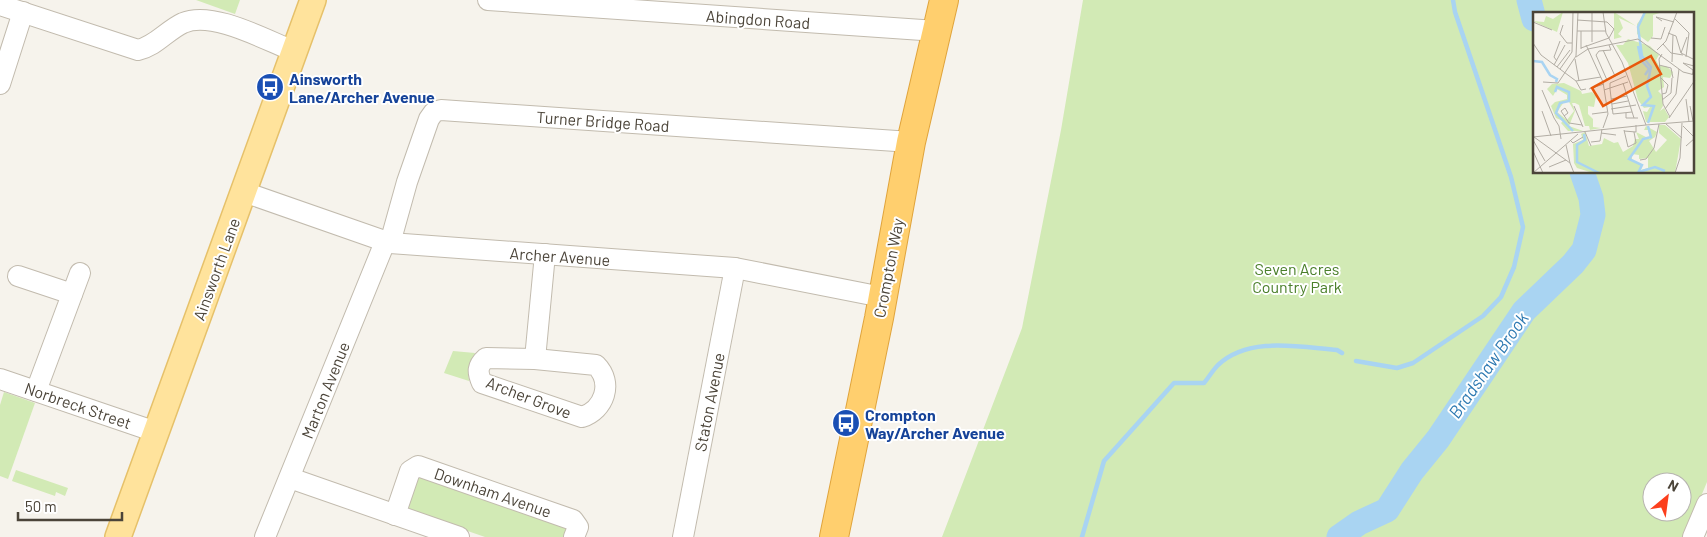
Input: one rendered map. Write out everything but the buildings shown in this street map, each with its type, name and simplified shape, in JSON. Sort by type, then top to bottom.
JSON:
[{"type":"highway","name":"Crompton Way","points":[[834,537],[911,142],[944,0]]},
{"type":"main road","name":"Ainsworth Lane","points":[[118,537],[296,52],[313,0]]},
{"type":"street","name":"Abingdon Road","points":[[488,0],[644,5],[938,32]]},
{"type":"street","points":[[0,5],[23,12],[61,18],[134,50],[148,48],[184,23],[206,19],[234,27],[296,52]]},
{"type":"street","points":[[0,84],[23,12]]},
{"type":"street","name":"Turner Bridge Road","points":[[388,243],[429,119],[434,112],[441,110],[911,142]]},
{"type":"street","name":"Archer Avenue","points":[[244,192],[388,243],[735,268],[882,297]]},
{"type":"street","name":"Marton Avenue","points":[[265,537],[388,243]]},
{"type":"street","points":[[535,359],[545,254]]},
{"type":"street","name":"Staton Avenue","points":[[683,537],[735,268]]},
{"type":"street","points":[[36,391],[80,273]]},
{"type":"street","points":[[18,276],[72,294]]},
{"type":"street","name":"Archer Grove","points":[[486,358],[535,359],[596,365],[606,381],[600,405],[593,414],[582,418],[482,383],[478,374],[480,364],[486,358]]},
{"type":"street","name":"Norbreck Street","points":[[0,379],[156,432]]},
{"type":"street","name":"Downham Avenue","points":[[395,515],[410,471],[418,466],[573,520],[578,526],[574,537]]},
{"type":"street","points":[[290,478],[459,537]]},
{"type":"street","points":[[1693,537],[1707,504]]},
{"type":"green space","points":[[196,0],[240,0],[235,14]]},
{"type":"green space","name":"Seven Acres Country Park","points":[[1083,0],[1707,0],[1707,482],[1692,518],[1692,472],[1642,472],[1642,522],[1690,522],[1684,537],[942,537],[1022,328],[1061,130]]},
{"type":"green space","points":[[453,351],[475,353],[468,369],[469,381],[444,373]]},
{"type":"green space","points":[[4,392],[35,403],[8,479],[0,476],[0,405]]},
{"type":"green space","points":[[16,470],[68,488],[65,496],[56,492],[55,496],[12,481]]},
{"type":"green space","points":[[417,476],[566,524],[568,537],[485,537],[407,510]]},
{"type":"waterway","points":[[1356,361],[1397,368],[1413,363],[1483,316],[1501,297],[1514,267],[1523,227],[1511,177],[1455,12],[1453,0]]},
{"type":"waterway","name":"Bradshaw Brook","points":[[1529,0],[1533,15]]},
{"type":"waterway","name":"Bradshaw Brook","points":[[1339,537],[1359,523],[1387,510],[1412,471],[1438,439],[1524,311],[1573,264],[1584,250],[1593,215],[1591,198],[1583,174]]},
{"type":"waterway","points":[[1082,537],[1104,461],[1174,383],[1204,383],[1218,365],[1230,356],[1244,350],[1259,347],[1291,346],[1337,350],[1342,353]]},
{"type":"place","name":"Ainsworth Lane/Archer Avenue","points":[[270,87]]},
{"type":"place","name":"Crompton Way/Archer Avenue","points":[[846,423]]}]
